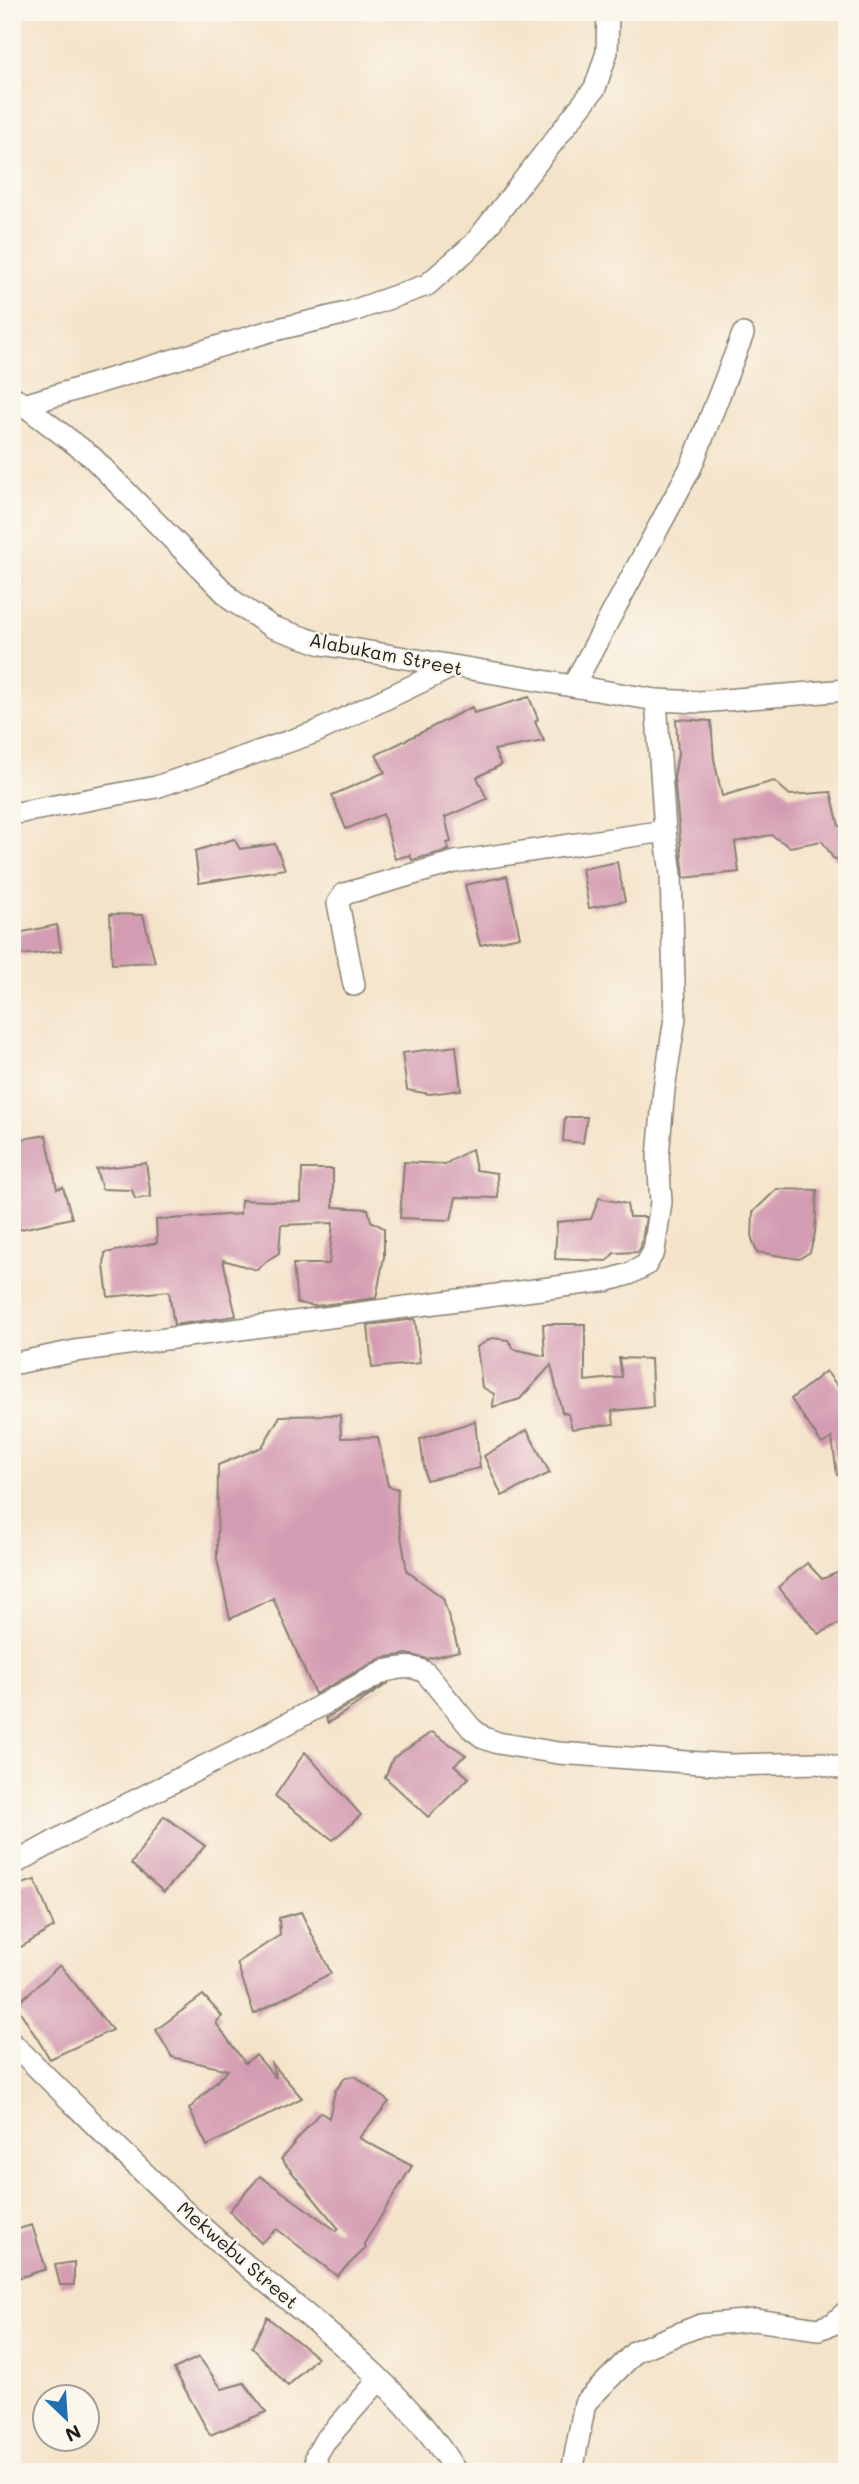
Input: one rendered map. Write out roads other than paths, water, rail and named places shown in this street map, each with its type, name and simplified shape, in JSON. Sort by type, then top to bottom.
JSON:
[{"type":"street","points":[[18,400],[270,331],[347,313],[427,285],[474,244],[595,88],[607,52],[608,12]]},
{"type":"street","points":[[573,686],[691,467],[743,334]]},
{"type":"street","name":"Alabukam Street","points":[[18,400],[92,457],[233,601],[272,627],[322,644],[656,700],[700,702],[847,690]]},
{"type":"street","points":[[12,814],[156,787],[316,732],[452,667]]},
{"type":"street","points":[[12,1364],[89,1349],[609,1280],[646,1265],[654,1251],[661,1202],[658,1157],[664,1089],[675,1018],[671,874],[664,831],[656,700]]},
{"type":"street","points":[[354,985],[338,903],[344,894],[455,862],[664,831]]},
{"type":"street","points":[[12,1865],[65,1835],[257,1740],[385,1671],[402,1667],[418,1667],[426,1673],[471,1728],[484,1738],[498,1743],[572,1754],[730,1765],[819,1763],[847,1770]]},
{"type":"street","name":"Mekwebu Street","points":[[12,2043],[204,2229],[320,2324],[379,2380],[436,2442],[456,2472]]},
{"type":"street","points":[[572,2472],[585,2403],[636,2351],[701,2325],[755,2320],[818,2329],[833,2324],[847,2311]]},
{"type":"street","points":[[317,2472],[317,2456],[324,2442],[379,2380]]}]
